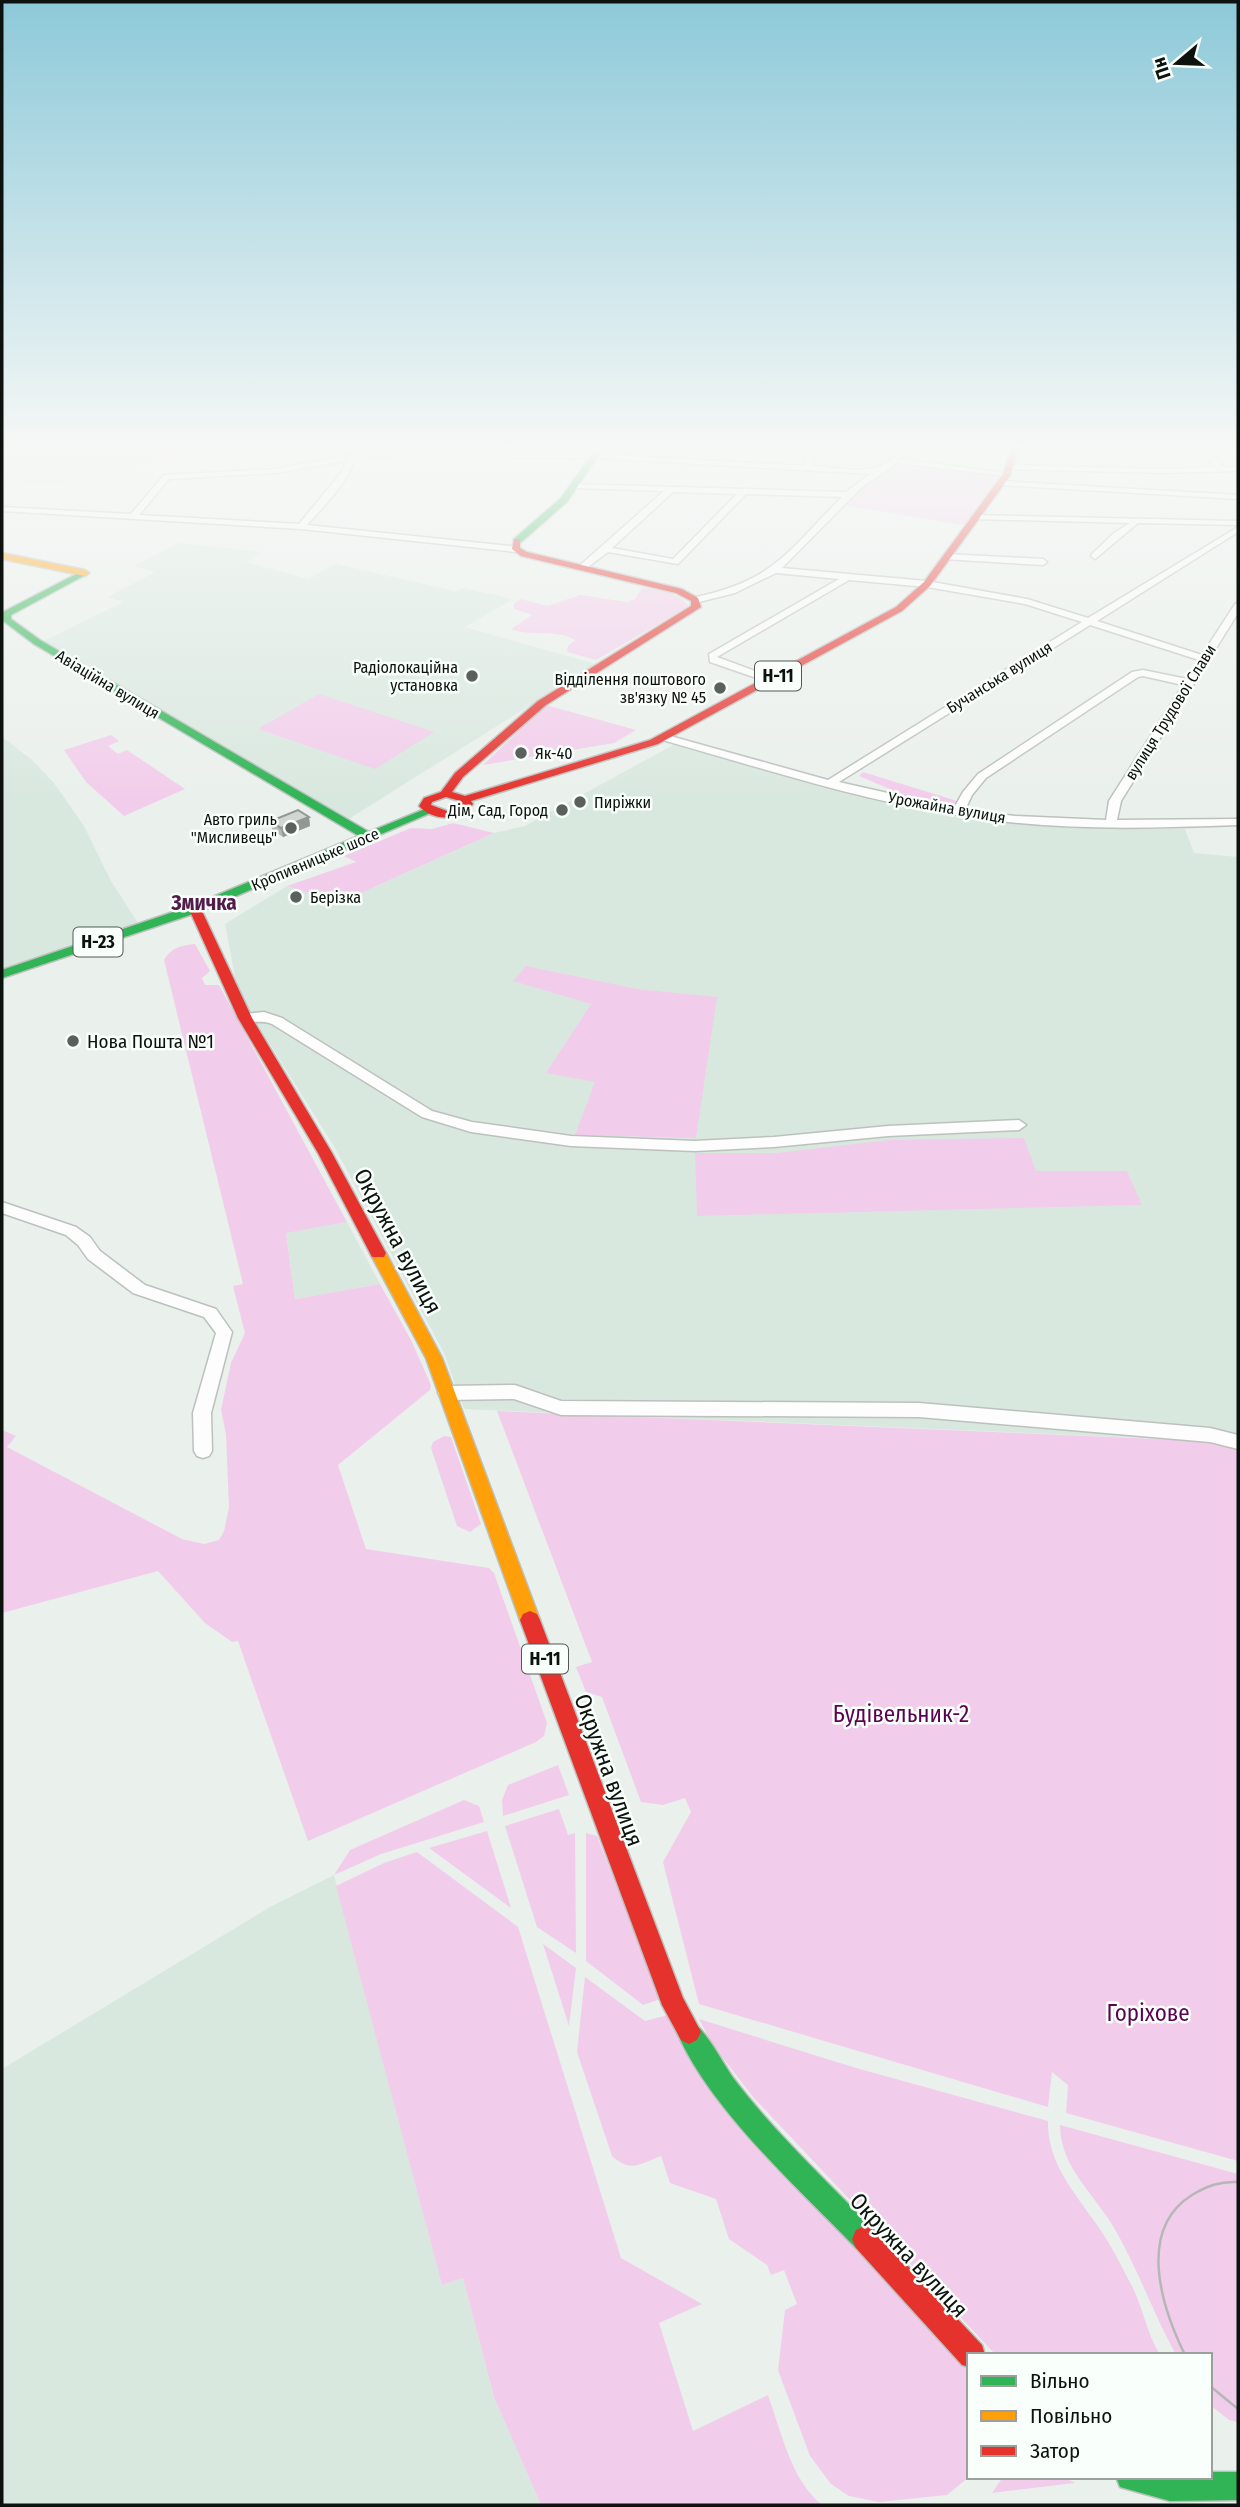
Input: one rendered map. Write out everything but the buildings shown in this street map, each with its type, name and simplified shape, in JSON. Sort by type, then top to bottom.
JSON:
[{"type":"main road","name":"Авіаційна вулиця","points":[[51,566],[85,573],[6,614],[7,620],[48,648],[367,836]]},
{"type":"main road","points":[[465,799],[445,793],[459,775],[542,703],[696,607],[695,600],[679,591],[574,566]]},
{"type":"main road","name":"Н-11","points":[[465,799],[620,754],[663,737],[899,610],[927,584],[940,566]]},
{"type":"main road","name":"Кропивницьке шосе","points":[[445,793],[428,800],[425,806],[429,811],[436,814],[457,813],[467,804],[465,799]]},
{"type":"main road","name":"Кропивницьке шосе","points":[[2,974],[195,909],[429,811]]},
{"type":"main road","name":"Окружна вулиця","points":[[195,909],[245,1017],[325,1153],[434,1358],[607,1832],[681,2017],[701,2054],[743,2108],[970,2353]]},
{"type":"main road","points":[[1135,2479],[1147,2484],[1181,2488],[1238,2486]]},
{"type":"street","points":[[695,600],[720,596],[778,566]]},
{"type":"street","name":"Бучанська вулиця","points":[[832,782],[1175,566]]},
{"type":"street","points":[[772,570],[927,584],[1027,602],[1090,620],[1203,659]]},
{"type":"street","points":[[771,680],[711,658],[847,576]]},
{"type":"street","name":"вулиця Трудової Слави","points":[[1111,823],[1115,801],[1238,606]]},
{"type":"street","points":[[958,812],[967,794],[982,776],[1135,674],[1189,683]]},
{"type":"street","name":"Урожайна вулиця","points":[[663,737],[958,812],[1008,818],[1111,823],[1238,822]]},
{"type":"street","points":[[245,1017],[264,1016],[278,1021],[427,1114],[471,1127],[571,1141],[695,1146],[774,1142],[888,1130],[1018,1125]]},
{"type":"street","points":[[2,1207],[71,1231],[85,1241],[93,1255],[139,1289],[210,1313],[224,1332],[202,1413],[203,1451]]},
{"type":"street","points":[[447,1393],[515,1392],[561,1408],[919,1410],[1210,1434],[1238,1442]]},
{"type":"shaded area","points":[[134,566],[261,566],[308,579],[332,566],[345,566],[455,591],[464,588],[513,599],[465,627],[596,664],[347,820],[44,641],[123,602],[108,597],[155,572]]},
{"type":"shaded area","points":[[2,737],[31,759],[54,783],[84,826],[111,881],[138,923],[2,969]]},
{"type":"shaded area","points":[[675,744],[954,817],[1066,827],[1185,829],[1194,853],[1238,857],[1238,1442],[464,1409],[444,1353],[335,1148],[238,993],[225,924],[287,886],[339,903],[494,833],[525,826]]},
{"type":"shaded area","points":[[347,1222],[380,1284],[295,1299],[286,1232]]},
{"type":"shaded area","points":[[334,1875],[442,2285],[463,2278],[494,2397],[541,2505],[2,2505],[2,2069],[270,1907]]},
{"type":"green space","points":[[642,588],[674,595],[689,606],[596,660],[567,652],[568,646],[575,640],[567,636],[511,629],[532,615],[514,609],[514,604],[521,599],[547,606],[580,595],[627,602],[635,599]]},
{"type":"green space","points":[[319,694],[434,732],[375,769],[258,729]]},
{"type":"green space","points":[[546,705],[636,730],[614,743],[483,765]]},
{"type":"green space","points":[[111,735],[119,741],[108,746],[118,754],[127,750],[185,789],[124,816],[86,782],[64,750]]},
{"type":"green space","points":[[863,772],[957,801],[952,806],[906,796],[859,776]]},
{"type":"green space","points":[[453,823],[494,833],[339,903],[287,886],[356,862],[344,856],[411,828],[432,829]]},
{"type":"green space","points":[[195,944],[210,971],[202,978],[205,985],[219,985],[347,1222],[286,1233],[295,1299],[380,1284],[411,1340],[431,1385],[430,1390],[338,1465],[366,1549],[489,1568],[494,1573],[547,1723],[544,1736],[536,1742],[308,1841],[238,1641],[232,1642],[205,1623],[158,1571],[2,1613],[2,1430],[16,1436],[7,1447],[182,1539],[204,1544],[219,1540],[224,1531],[229,1507],[226,1434],[221,1410],[231,1363],[245,1333],[233,1286],[243,1284],[164,960],[177,948]]},
{"type":"green space","points":[[526,966],[637,989],[717,997],[696,1138],[575,1135],[595,1082],[546,1073],[591,1004],[513,981]]},
{"type":"green space","points":[[1024,1138],[1036,1171],[1127,1171],[1142,1205],[697,1216],[695,1153],[776,1153],[890,1140]]},
{"type":"green space","name":"Будівельник-2","points":[[497,1411],[1228,1442],[1238,1446],[1238,2161],[1066,2113],[1068,2085],[1052,2072],[1048,2107],[699,2004],[663,1862],[691,1812],[685,1798],[663,1805],[641,1802],[602,1697],[586,1692],[576,1667],[592,1662]]},
{"type":"green space","points":[[444,1436],[451,1437],[481,1524],[470,1532],[457,1526],[431,1448],[433,1442]]},
{"type":"green space","points":[[558,1765],[569,1795],[503,1816],[502,1800],[508,1785]]},
{"type":"green space","points":[[464,1800],[479,1806],[484,1822],[381,1854],[334,1875],[350,1850]]},
{"type":"green space","points":[[559,1809],[568,1835],[575,1833],[576,1953],[537,1927],[505,1826]]},
{"type":"green space","points":[[487,1831],[511,1908],[429,1848]]},
{"type":"green space","points":[[586,1833],[597,1836],[661,1999],[643,2005],[586,1961]]},
{"type":"green space","points":[[417,1852],[518,1927],[621,2258],[702,2304],[659,2323],[693,2431],[768,2395],[795,2469],[811,2495],[822,2505],[541,2505],[494,2397],[463,2278],[442,2285],[336,1886],[384,1863]]},
{"type":"green space","points":[[543,1944],[576,1968],[569,2026]]},
{"type":"green space","points":[[585,1977],[645,2021],[668,2015],[967,2369],[967,2479],[947,2495],[879,2502],[849,2496],[831,2484],[810,2456],[778,2370],[785,2310],[797,2304],[784,2270],[771,2275],[767,2265],[729,2239],[716,2199],[670,2183],[661,2156],[630,2166],[612,2156],[577,2052]]},
{"type":"green space","points":[[699,2019],[856,2068],[1048,2121],[1049,2138],[1059,2167],[1114,2253],[1136,2294],[1159,2353],[994,2353],[753,2097],[713,2045]]},
{"type":"green space","points":[[1060,2125],[1238,2174],[1238,2422],[1229,2420],[1212,2407],[1212,2353],[1175,2353],[1117,2233],[1073,2169],[1062,2141]]},
{"type":"green space","points":[[1002,2479],[1067,2479],[1075,2483],[992,2493]]},
{"type":"tram line","points":[[1184,2353],[1162,2293],[1159,2249],[1164,2228],[1175,2210],[1192,2195],[1214,2185],[1238,2182]]},
{"type":"tram line","points":[[1212,2388],[1238,2409]]},
{"type":"traffic: fast","points":[[85,573],[6,614],[7,620],[37,642],[367,836]]},
{"type":"traffic: fast","points":[[2,974],[195,909],[429,811]]},
{"type":"traffic: fast","points":[[689,2032],[706,2060],[747,2114],[865,2239]]},
{"type":"traffic: fast","points":[[1138,2479],[1170,2487],[1238,2486]]},
{"type":"traffic: slow","points":[[51,566],[85,573]]},
{"type":"traffic: slow","points":[[378,1253],[434,1358],[530,1620]]},
{"type":"traffic: jam","points":[[445,794],[459,775],[542,703],[696,607],[695,600],[679,591],[574,566]]},
{"type":"traffic: jam","points":[[465,799],[654,742],[899,609],[927,584],[940,566]]},
{"type":"traffic: jam","points":[[445,794],[465,799],[467,804],[453,814],[435,813],[425,806],[428,800],[445,794]]},
{"type":"traffic: jam","points":[[195,909],[245,1018],[325,1153],[378,1253]]},
{"type":"traffic: jam","points":[[530,1620],[674,2005],[689,2032]]},
{"type":"traffic: jam","points":[[865,2239],[970,2353]]},
{"type":"place","name":"Радіолокаційна установка","points":[[472,676]]},
{"type":"place","name":"Відділення поштового зв'язку № 45","points":[[720,688]]},
{"type":"place","name":"Як-40","points":[[521,753]]},
{"type":"place","name":"Пиріжки","points":[[580,802]]},
{"type":"place","name":"Дім, Сад, Город","points":[[562,810]]},
{"type":"place","name":"Авто гриль \"Мисливець\"","points":[[291,828]]},
{"type":"place","name":"Берізка","points":[[296,897]]},
{"type":"place","name":"Нова Пошта №1","points":[[73,1041]]},
{"type":"district","name":"Змичка","points":[[204,903]]},
{"type":"park label","name":"Горіхове","points":[[1148,2013]]}]
